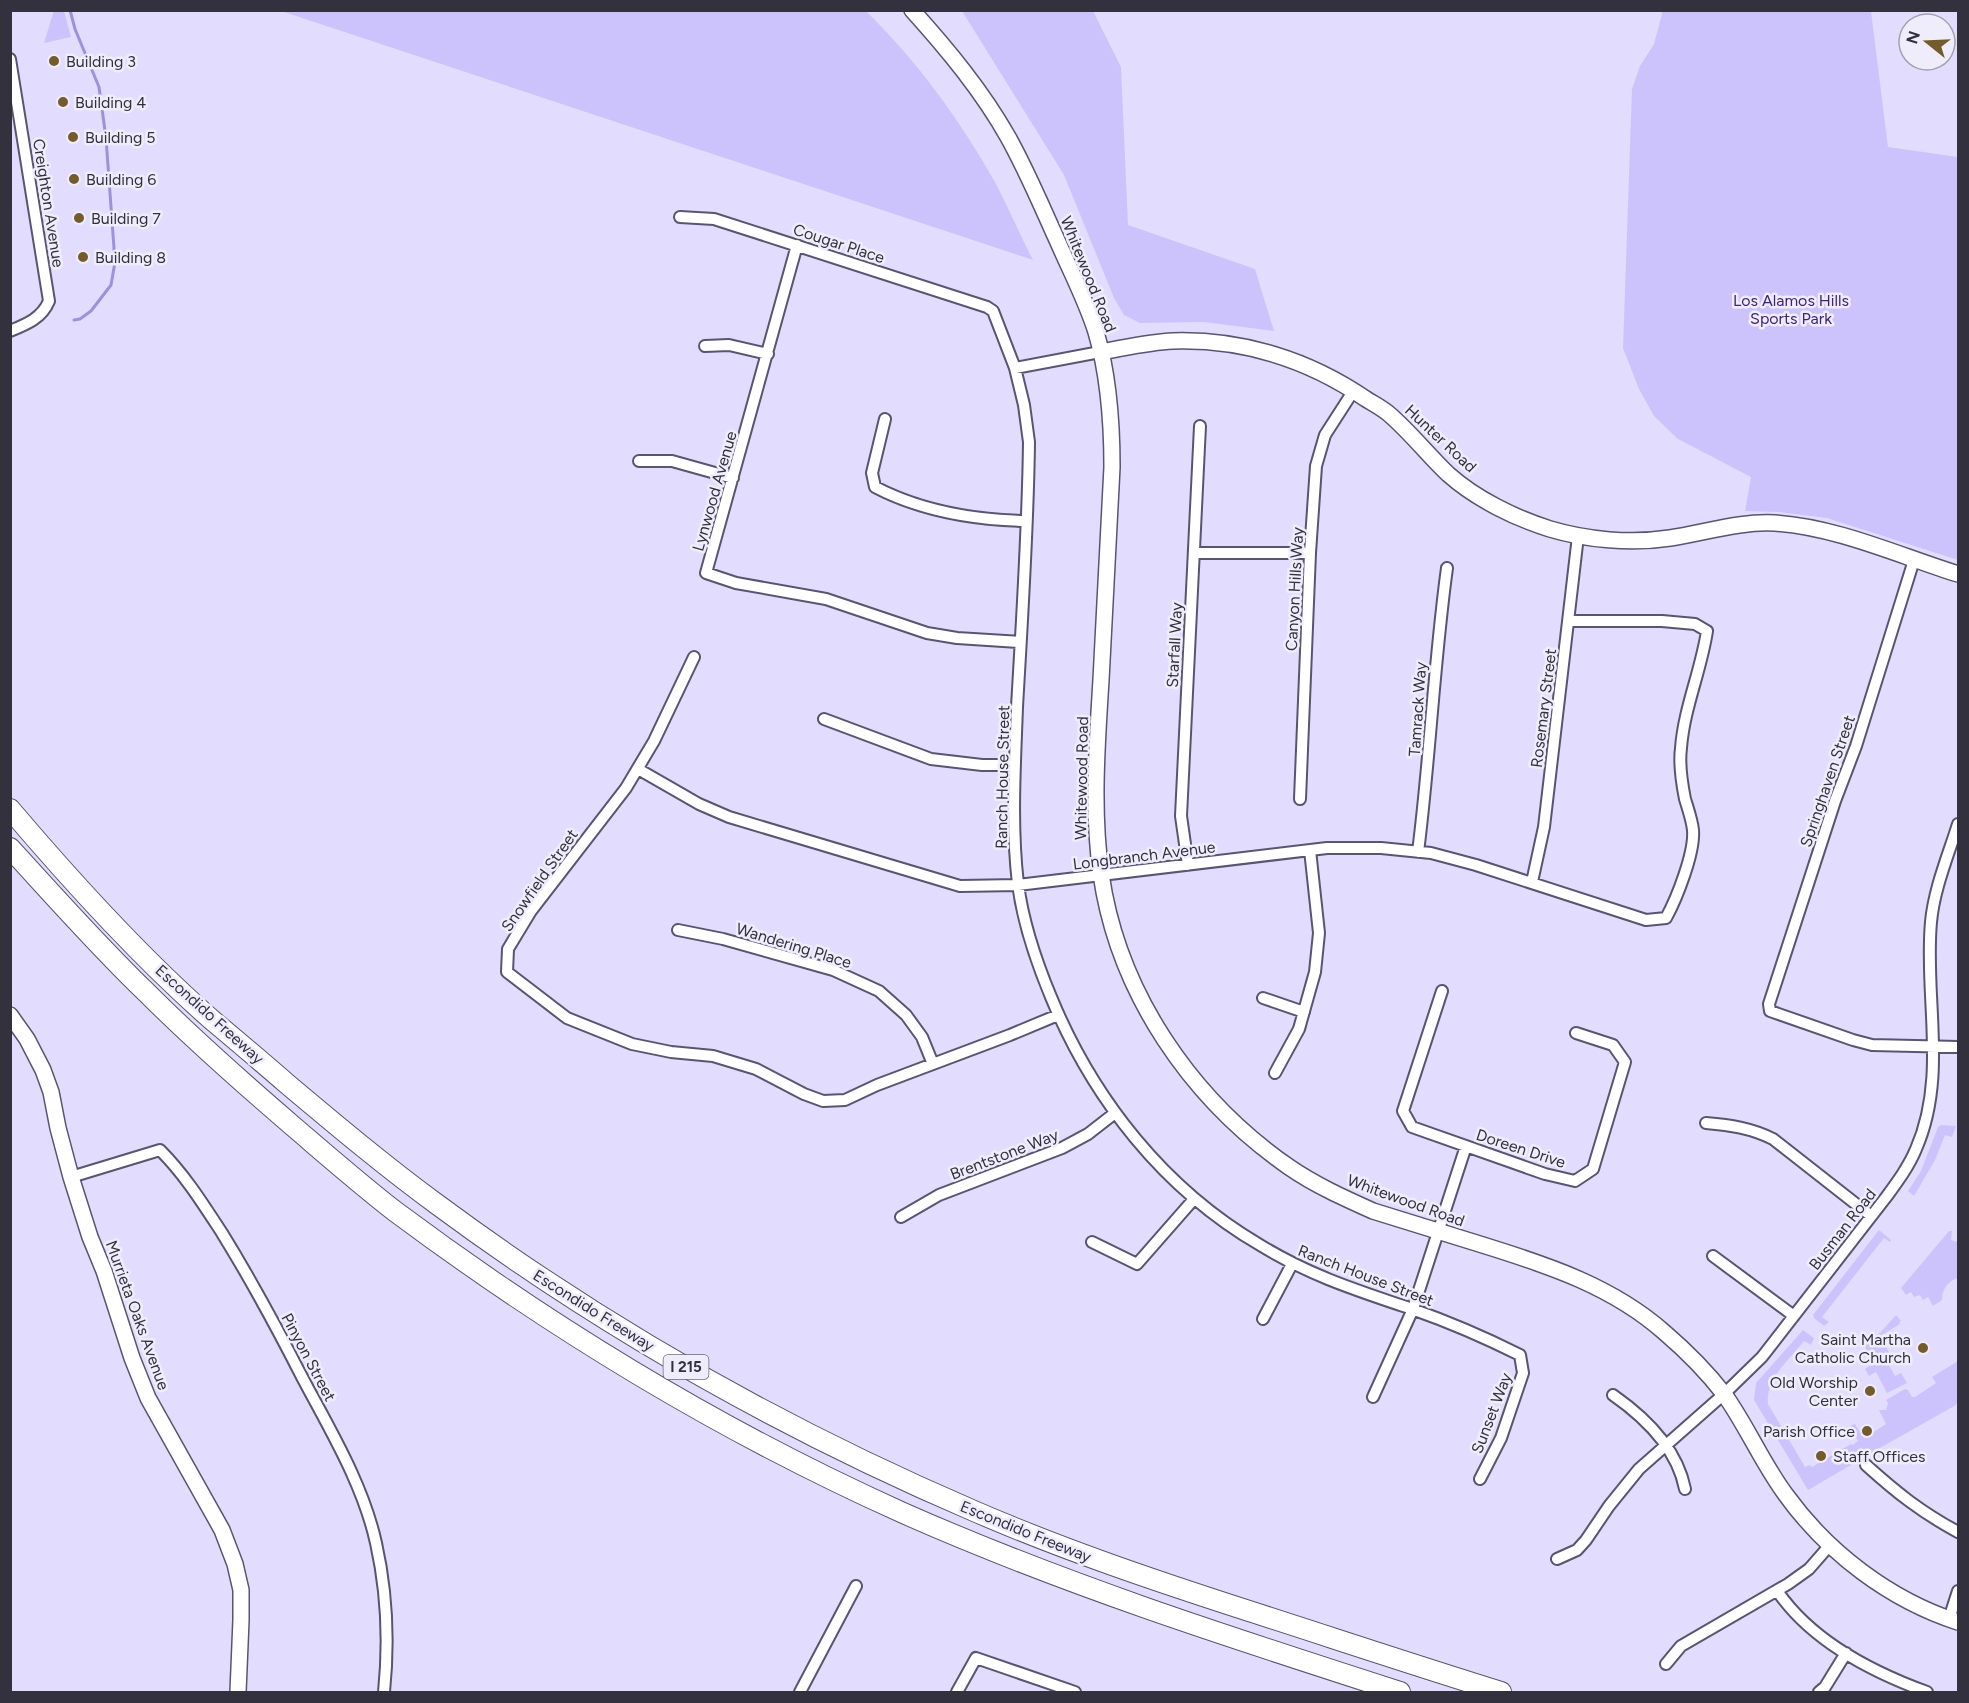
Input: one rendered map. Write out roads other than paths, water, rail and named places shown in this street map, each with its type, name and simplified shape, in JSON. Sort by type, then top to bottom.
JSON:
[{"type":"highway","name":"Escondido Freeway","points":[[10,809],[39,843],[164,975],[210,1018],[339,1127],[436,1204],[512,1258],[689,1370],[795,1428],[887,1473],[978,1513],[1117,1568],[1501,1692]]},
{"type":"highway","name":"Escondido Freeway","points":[[10,848],[145,992],[336,1164],[460,1258],[599,1350],[697,1409],[813,1471],[997,1554],[1076,1584],[1400,1692]]},
{"type":"main road","name":"Whitewood Road","points":[[912,10],[946,47],[979,91],[1007,136],[1032,183],[1096,333],[1111,428],[1112,467],[1096,785],[1096,827],[1101,876],[1113,926],[1137,992],[1179,1061],[1223,1113],[1264,1149],[1314,1183],[1373,1211],[1555,1269],[1603,1290],[1663,1331],[1724,1394],[1785,1494],[1830,1545],[1879,1583],[1901,1596],[1954,1620]]},
{"type":"main road","name":"Hunter Road","points":[[1100,352],[1173,341],[1231,344],[1276,354],[1310,366],[1354,390],[1389,414],[1450,475],[1485,499],[1515,515],[1578,536],[1632,540],[1668,538],[1757,523],[1775,523],[1835,533],[1959,574]]},
{"type":"main road","name":"Murrieta Oaks Avenue","points":[[10,1015],[27,1039],[51,1092],[71,1177],[90,1237],[148,1398],[222,1530],[236,1564],[241,1590],[238,1692]]},
{"type":"street","name":"Creighton Avenue","points":[[10,59],[50,301],[45,313],[10,331]]},
{"type":"street","name":"Cougar Place","points":[[680,217],[714,219],[987,307]]},
{"type":"street","name":"Lynwood Avenue","points":[[797,245],[706,573],[736,583],[826,599],[927,633],[957,638],[1020,642]]},
{"type":"street","name":"Ranch House Street","points":[[987,307],[993,311],[1015,368],[1024,405],[1029,442],[1013,819],[1018,885],[1024,916],[1032,947],[1058,1015],[1084,1066],[1115,1113],[1142,1148],[1194,1199],[1256,1243],[1292,1264],[1345,1287],[1413,1309],[1520,1355]]},
{"type":"street","points":[[705,346],[729,345],[768,354]]},
{"type":"street","name":"Hunter Road","points":[[1015,368],[1100,352]]},
{"type":"street","name":"Canyon Hills Way","points":[[1300,800],[1310,553],[1316,466],[1325,435],[1354,390]]},
{"type":"street","points":[[885,419],[872,473],[876,487],[892,496],[954,514],[992,520],[1026,521]]},
{"type":"street","name":"Starfall Way","points":[[1188,865],[1181,816],[1200,426]]},
{"type":"street","points":[[639,461],[672,461],[733,478]]},
{"type":"street","name":"Rosemary Street","points":[[1532,882],[1544,827],[1578,536]]},
{"type":"street","points":[[1194,553],[1310,553]]},
{"type":"street","name":"Springhaven Street","points":[[1914,560],[1856,746],[1835,801],[1769,1004],[1770,1011],[1853,1040],[1872,1045],[1934,1048]]},
{"type":"street","name":"Tamrack Way","points":[[1418,852],[1438,631],[1447,568]]},
{"type":"street","name":"Longbranch Avenue","points":[[638,769],[699,804],[729,817],[960,886],[1018,885],[1327,848],[1381,848],[1431,854],[1476,865],[1646,920],[1666,918],[1675,901],[1689,854],[1693,831],[1685,795],[1680,750],[1688,704],[1702,661],[1707,631],[1695,624],[1662,621],[1568,621]]},
{"type":"street","name":"Snowfield Street","points":[[694,657],[654,741],[626,788],[531,911],[508,949],[507,972],[567,1018],[632,1044],[671,1052],[713,1056],[756,1069],[804,1094],[823,1101],[845,1100],[933,1064]]},
{"type":"street","points":[[824,719],[931,759],[982,765],[1015,765]]},
{"type":"street","name":"Busman Road","points":[[1557,1559],[1577,1550],[1626,1483],[1762,1357],[1897,1182],[1916,1149],[1931,1096],[1934,1048],[1929,951],[1931,919],[1959,825]]},
{"type":"street","points":[[1275,1073],[1299,1029],[1315,972],[1319,933],[1310,850]]},
{"type":"street","name":"Wandering Place","points":[[678,930],[723,939],[833,970],[879,991],[906,1015],[922,1037],[933,1064]]},
{"type":"street","name":"Doreen Drive","points":[[1442,991],[1403,1111],[1412,1127],[1545,1174],[1575,1181],[1593,1169],[1625,1062],[1613,1045],[1575,1033]]},
{"type":"street","points":[[1263,998],[1304,1012]]},
{"type":"street","points":[[933,1064],[1058,1015]]},
{"type":"street","points":[[1934,1048],[1959,1047]]},
{"type":"street","name":"Brentstone Way","points":[[901,1217],[939,1195],[1062,1148],[1088,1134],[1115,1113]]},
{"type":"street","points":[[1706,1123],[1736,1126],[1773,1139],[1870,1215]]},
{"type":"street","points":[[1373,1397],[1413,1309],[1466,1146]]},
{"type":"street","name":"Pinyon Street","points":[[71,1177],[160,1149],[199,1197],[238,1258],[342,1452],[370,1519],[385,1601],[387,1666],[384,1692]]},
{"type":"street","points":[[1092,1242],[1137,1264],[1194,1199]]},
{"type":"street","points":[[1713,1256],[1794,1316]]},
{"type":"street","points":[[1263,1319],[1292,1264]]},
{"type":"street","name":"Sunset Way","points":[[1480,1479],[1501,1438],[1523,1373],[1520,1355]]},
{"type":"street","points":[[1613,1395],[1633,1409],[1666,1445],[1682,1474],[1685,1489]]},
{"type":"street","points":[[1866,1465],[1894,1491],[1928,1516],[1959,1532]]},
{"type":"street","points":[[1666,1664],[1681,1646],[1778,1592],[1809,1569],[1830,1545]]},
{"type":"street","points":[[800,1692],[856,1586]]},
{"type":"street","points":[[1954,1620],[1959,1591]]},
{"type":"street","points":[[1778,1592],[1787,1606],[1812,1630],[1846,1653],[1889,1677],[1927,1692]]},
{"type":"street","points":[[1819,1692],[1825,1687],[1846,1653]]},
{"type":"street","points":[[957,1692],[976,1658],[1074,1692]]},
{"type":"waterway","points":[[70,10],[75,29],[99,87],[106,138],[115,262],[111,285],[91,311],[80,319],[74,320]]},
{"type":"place","name":"Building 3","points":[[54,61]]},
{"type":"place","name":"Building 4","points":[[63,102]]},
{"type":"place","name":"Building 5","points":[[73,137]]},
{"type":"place","name":"Building 6","points":[[74,179]]},
{"type":"place","name":"Building 7","points":[[79,218]]},
{"type":"place","name":"Building 8","points":[[83,257]]},
{"type":"place","name":"Saint Martha Catholic Church","points":[[1923,1348]]},
{"type":"place","name":"Old Worship Center","points":[[1870,1391]]},
{"type":"place","name":"Parish Office","points":[[1867,1431]]},
{"type":"place","name":"Staff Offices","points":[[1821,1456]]},
{"type":"park label","name":"Los Alamos Hills Sports Park","points":[[1791,309]]}]
